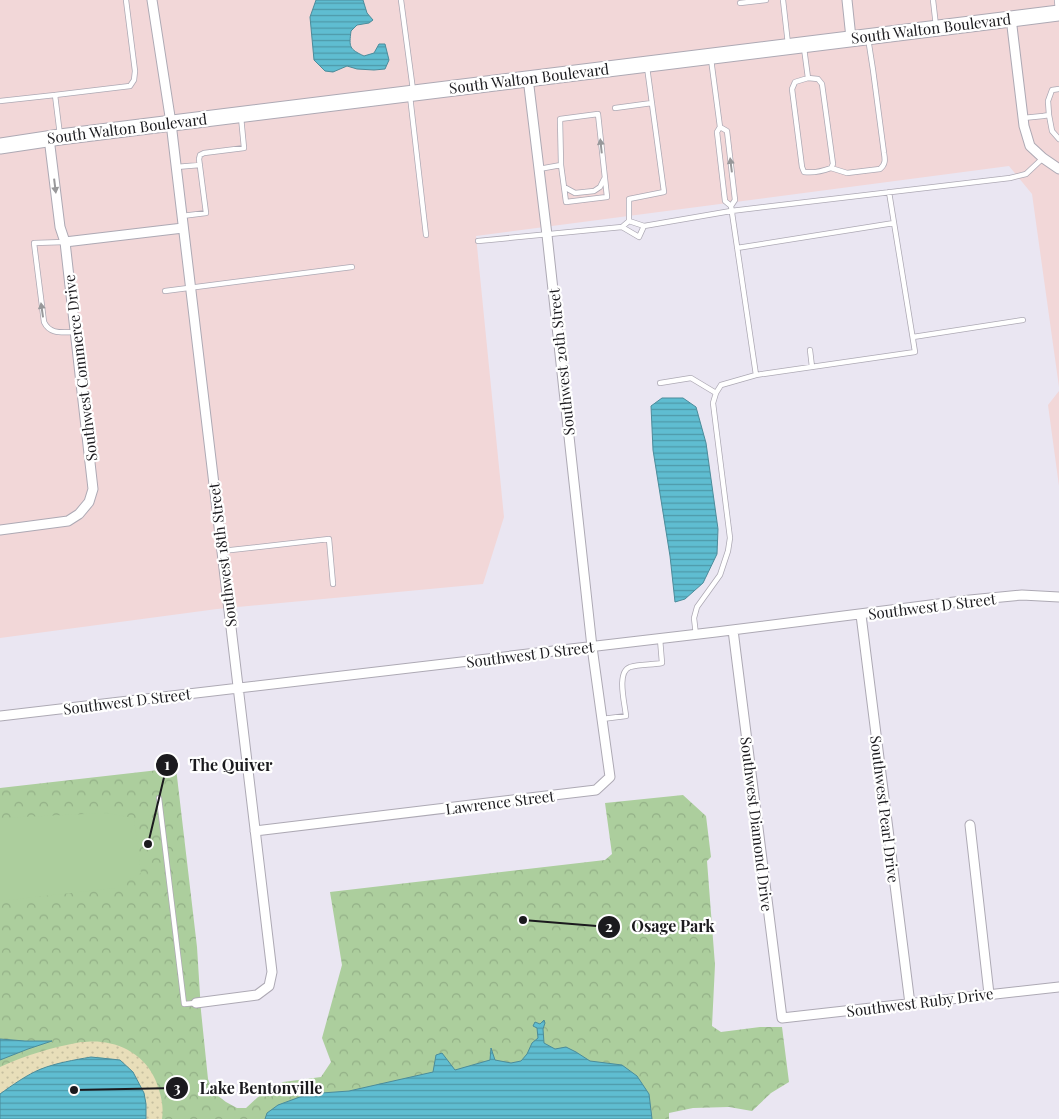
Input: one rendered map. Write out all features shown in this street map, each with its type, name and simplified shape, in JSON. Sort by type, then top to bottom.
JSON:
[{"type":"main road","name":"South Walton Boulevard","points":[[0,146],[54,137],[936,28],[1011,18],[1058,8]]},
{"type":"street","name":"Southwest 18th Street","points":[[152,0],[171,123],[272,972],[269,986],[257,996],[196,1003]]},
{"type":"street","points":[[847,0],[850,38]]},
{"type":"street","points":[[1011,18],[1024,126],[1030,146],[1059,169]]},
{"type":"street","name":"Southwest 20th Street","points":[[528,78],[592,647]]},
{"type":"street","name":"Southwest Commerce Drive","points":[[0,530],[68,521],[79,514],[92,495],[93,484],[65,242],[60,227],[54,137]]},
{"type":"street","points":[[65,242],[183,228]]},
{"type":"street","name":"Southwest D Street","points":[[0,716],[696,635],[970,600],[1022,595],[1059,597]]},
{"type":"street","name":"Southwest Pearl Drive","points":[[861,614],[910,1004]]},
{"type":"street","name":"Southwest Diamond Drive","points":[[733,630],[782,1018]]},
{"type":"street","name":"Lawrence Street","points":[[255,831],[596,790],[610,777],[592,647]]},
{"type":"street","points":[[970,825],[989,994]]},
{"type":"street","name":"Southwest Ruby Drive","points":[[782,1018],[1059,987]]},
{"type":"lane","points":[[0,101],[130,86],[134,80],[135,71],[126,0]]},
{"type":"lane","points":[[401,0],[426,235]]},
{"type":"lane","points":[[740,3],[766,0]]},
{"type":"lane","points":[[783,0],[808,78]]},
{"type":"lane","points":[[933,0],[936,28]]},
{"type":"lane","points":[[831,168],[833,164],[821,81],[808,78],[795,82],[792,88],[804,172],[831,168],[847,173],[880,169],[884,166],[885,161],[868,36]]},
{"type":"lane","points":[[711,55],[720,127],[717,132],[725,201],[731,209],[756,375]]},
{"type":"lane","points":[[478,241],[622,227],[629,221],[629,199],[664,192],[646,64]]},
{"type":"lane","points":[[1059,89],[1052,90],[1048,101],[1052,131],[1059,139]]},
{"type":"lane","points":[[54,137],[55,95]]},
{"type":"lane","points":[[615,108],[652,103]]},
{"type":"lane","points":[[182,216],[206,213],[200,155],[244,148],[240,114]]},
{"type":"lane","points":[[598,114],[605,178],[606,197],[566,202],[561,166],[560,119],[598,114]]},
{"type":"lane","points":[[1023,118],[1049,115]]},
{"type":"lane","points":[[720,127],[726,131],[735,200],[731,209]]},
{"type":"lane","points":[[629,221],[644,226],[731,209],[1010,178],[1026,174],[1043,158]]},
{"type":"lane","points":[[176,167],[200,164]]},
{"type":"lane","points":[[539,169],[561,166]]},
{"type":"lane","points":[[564,187],[575,193],[594,191],[600,187],[605,178]]},
{"type":"lane","points":[[696,635],[694,618],[697,608],[720,575],[730,538],[713,403],[716,393],[722,385],[756,375],[915,352],[889,192]]},
{"type":"lane","points":[[737,248],[894,222]]},
{"type":"lane","points":[[622,227],[638,237],[644,226]]},
{"type":"lane","points":[[65,242],[34,243],[46,327],[53,331],[75,332]]},
{"type":"lane","points":[[164,291],[352,266]]},
{"type":"lane","points":[[912,337],[1023,320]]},
{"type":"lane","points":[[810,350],[812,367]]},
{"type":"lane","points":[[660,383],[691,378],[716,393]]},
{"type":"lane","points":[[222,551],[328,539],[333,584]]},
{"type":"lane","points":[[602,719],[626,716],[622,675],[624,671],[630,668],[662,663],[660,639]]},
{"type":"lane","points":[[159,798],[184,1004],[196,1003]]},
{"type":"shaded area","points":[[0,0],[1059,0],[1059,387],[1032,194],[1009,166],[476,236],[504,517],[483,584],[217,609],[0,638]]},
{"type":"shaded area","points":[[1059,391],[1059,486],[1048,405]]},
{"type":"green space","points":[[176,768],[197,947],[208,1079],[213,1092],[237,1108],[246,1108],[258,1097],[283,1082],[321,1077],[331,1062],[322,1038],[342,965],[330,892],[605,860],[612,854],[605,803],[683,795],[706,816],[711,857],[707,861],[715,965],[712,1026],[721,1032],[760,1027],[782,1027],[789,1082],[771,1093],[752,1111],[729,1107],[693,1108],[669,1113],[669,1119],[0,1119],[0,788]]},
{"type":"green space","points":[[107,813],[134,818],[141,873],[115,888],[0,901],[0,818]]},
{"type":"sand","points":[[81,1042],[110,1043],[128,1050],[142,1061],[153,1075],[158,1088],[161,1097],[162,1119],[146,1119],[144,1093],[120,1060],[97,1057],[40,1069],[0,1094],[0,1067],[20,1058]]},
{"type":"water","points":[[316,0],[363,0],[367,13],[373,20],[369,23],[357,25],[351,31],[351,47],[364,56],[374,53],[379,44],[385,44],[389,60],[385,69],[357,69],[347,66],[333,72],[325,71],[314,60],[310,17]]},
{"type":"water","points":[[662,398],[683,398],[696,407],[706,443],[718,529],[717,554],[703,583],[685,599],[675,602],[670,556],[653,450],[651,406]]},
{"type":"water","points":[[544,1020],[544,1043],[555,1049],[566,1047],[590,1061],[622,1065],[637,1076],[649,1094],[652,1119],[265,1119],[267,1113],[278,1105],[308,1094],[349,1091],[433,1072],[436,1055],[442,1053],[455,1070],[490,1060],[491,1048],[495,1060],[511,1063],[521,1061],[532,1043],[538,1038],[537,1028],[533,1026],[535,1022],[540,1024]]},
{"type":"water","points":[[0,1039],[25,1041],[52,1041],[0,1060]]},
{"type":"water","points":[[91,1057],[120,1060],[133,1072],[144,1093],[146,1119],[0,1119],[0,1094],[14,1084],[47,1067]]},
{"type":"place","name":"The Quiver","points":[[148,844]]},
{"type":"place","name":"Osage Park","points":[[523,920]]},
{"type":"place","name":"Lake Bentonville","points":[[74,1090]]}]
